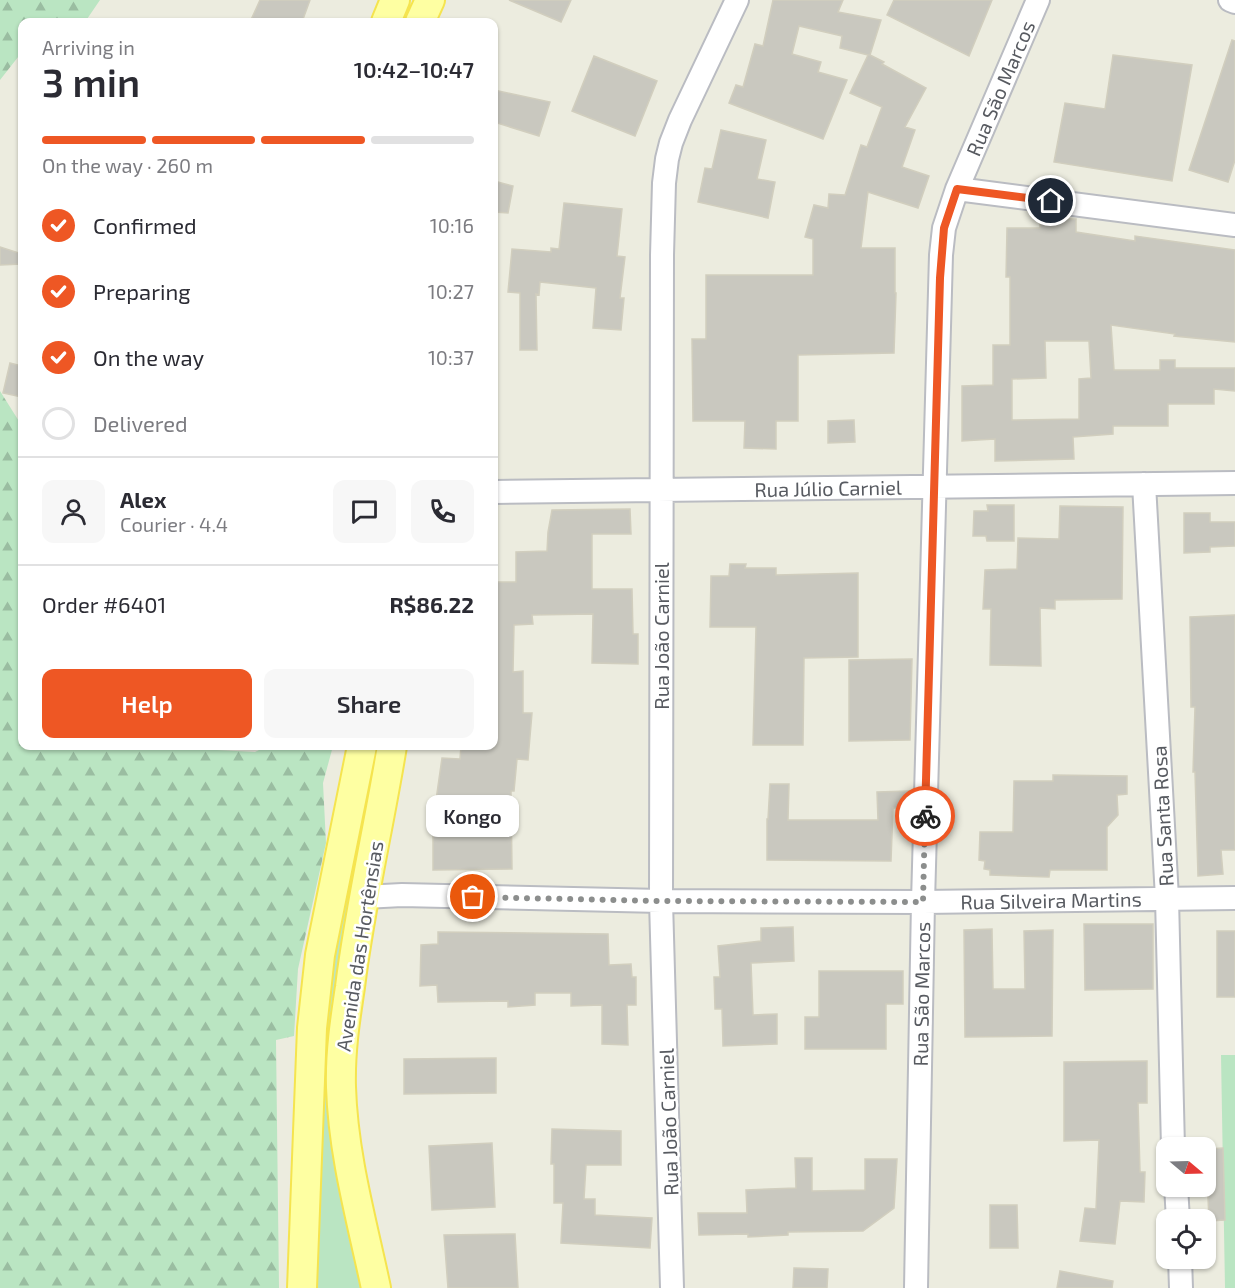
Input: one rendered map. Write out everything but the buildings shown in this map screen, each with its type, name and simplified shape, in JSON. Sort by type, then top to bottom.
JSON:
[{"type":"main road","points":[[388,18],[395,0]]},
{"type":"main road","points":[[422,18],[430,0]]},
{"type":"main road","name":"Avenida das Hortênsias","points":[[302,1288],[312,1028],[320,955],[361,750]]},
{"type":"main road","name":"Avenida das Hortênsias","points":[[376,1288],[350,1169],[341,1086],[342,1043],[364,897],[391,750]]},
{"type":"street","name":"Rua João Carniel","points":[[672,1288],[661,901],[662,255],[667,159],[680,120],[737,0]]},
{"type":"street","name":"Rua São Marcos","points":[[916,1288],[933,487],[941,255],[944,228],[957,189],[1038,0]]},
{"type":"street","points":[[1230,0],[1235,2]]},
{"type":"street","points":[[957,189],[1235,225]]},
{"type":"street","name":"Rua Júlio Carniel","points":[[498,492],[1235,483]]},
{"type":"street","name":"Rua Santa Rosa","points":[[1144,484],[1167,898],[1173,1137]]},
{"type":"street","name":"Rua Silveira Martins","points":[[364,897],[402,895],[661,901],[923,902],[1235,898]]},
{"type":"street","points":[[1180,1269],[1181,1288]]},
{"type":"green space","points":[[0,0],[100,0],[88,18],[18,18],[18,57],[0,80]]},
{"type":"green space","points":[[0,391],[18,420],[18,750],[255,752],[259,750],[332,750],[323,783],[326,843],[298,969],[294,1036],[276,1040],[279,1288],[0,1288]]},
{"type":"green space","points":[[373,750],[381,750],[346,928],[365,1288],[317,1288],[314,1172],[329,974]]},
{"type":"green space","points":[[1221,1055],[1235,1055],[1235,1288],[1225,1288]]},
{"type":"way so far","points":[[473,897],[661,901],[923,902],[925,816]]},
{"type":"place","name":"Kongo","points":[[473,897]]},
{"type":"route","points":[[925,816],[933,487],[940,278],[944,228],[957,189],[1051,201]]}]
